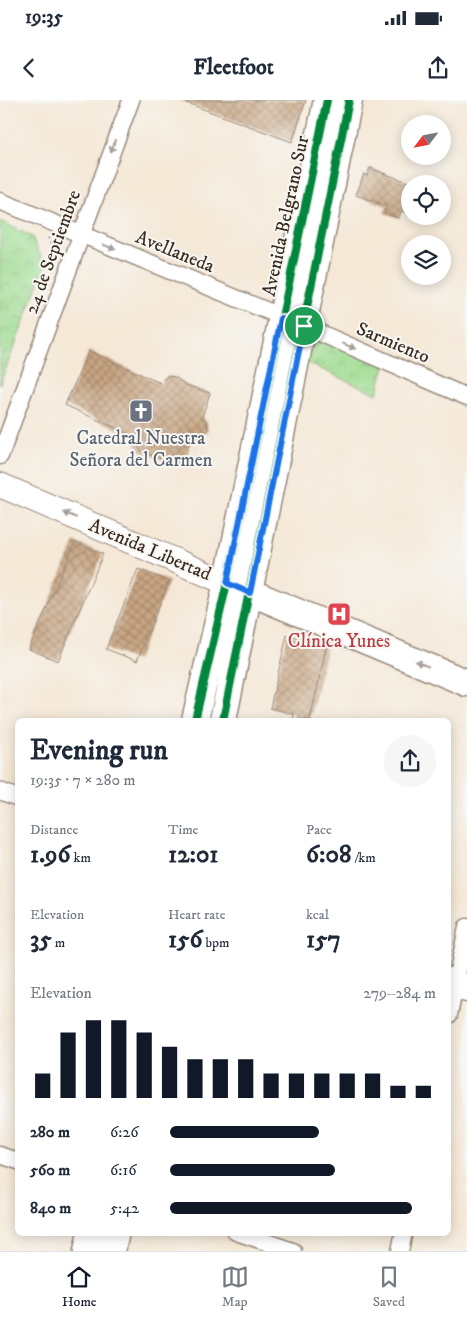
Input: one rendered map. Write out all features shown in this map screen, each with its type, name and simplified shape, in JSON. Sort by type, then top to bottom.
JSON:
[{"type":"main road","name":"Avenida Belgrano Sur","points":[[293,322],[326,100]]},
{"type":"main road","name":"Avenida Belgrano Sur","points":[[223,718],[239,588],[293,322],[349,100]]},
{"type":"main road","name":"Avenida Libertad","points":[[0,485],[239,588],[467,683]]},
{"type":"main road","name":"Avenida Belgrano Sur","points":[[196,718],[239,588]]},
{"type":"main road","points":[[87,1251],[90,1236]]},
{"type":"main road","points":[[112,1251],[115,1236]]},
{"type":"street","name":"24 de Septiembre","points":[[0,456],[6,422],[64,278],[131,100]]},
{"type":"street","name":"Avellaneda","points":[[0,201],[293,322]]},
{"type":"street","name":"Sarmiento","points":[[293,322],[467,397]]},
{"type":"street","points":[[0,791],[15,797]]},
{"type":"street","points":[[451,1007],[467,927]]},
{"type":"street","points":[[0,1155],[15,1160]]},
{"type":"street","points":[[248,1236],[292,1251]]},
{"type":"street","points":[[400,1251],[403,1236]]},
{"type":"path","points":[[31,215],[58,256],[64,278]]},
{"type":"green space","points":[[0,221],[32,237],[45,266],[0,384]]},
{"type":"green space","points":[[311,332],[386,362],[377,394],[305,362]]},
{"type":"building","points":[[179,100],[306,100],[292,142]]},
{"type":"building","points":[[370,168],[401,180],[401,211],[399,218],[384,213],[387,206],[356,195],[364,174],[367,176]]},
{"type":"building","name":"Catedral Nuestra Señora del Carmen","points":[[89,351],[160,383],[167,376],[175,377],[186,385],[210,393],[202,417],[207,422],[208,430],[199,439],[191,440],[181,466],[142,452],[136,444],[135,437],[65,405]]},
{"type":"building","points":[[75,542],[103,554],[58,661],[29,649]]},
{"type":"building","points":[[138,569],[169,581],[137,661],[106,649]]},
{"type":"building","points":[[287,635],[327,644],[310,718],[293,718],[294,714],[270,708]]},
{"type":"cycle path","points":[[195,718],[227,583],[327,100]]},
{"type":"cycle path","points":[[223,718],[349,100]]},
{"type":"place","name":"Catedral Nuestra Señora del Carmen","points":[[141,411]]},
{"type":"place","name":"Clínica Yunes","points":[[339,614]]},
{"type":"route","points":[[281,318],[304,326],[250,593],[227,583],[281,318]]}]
